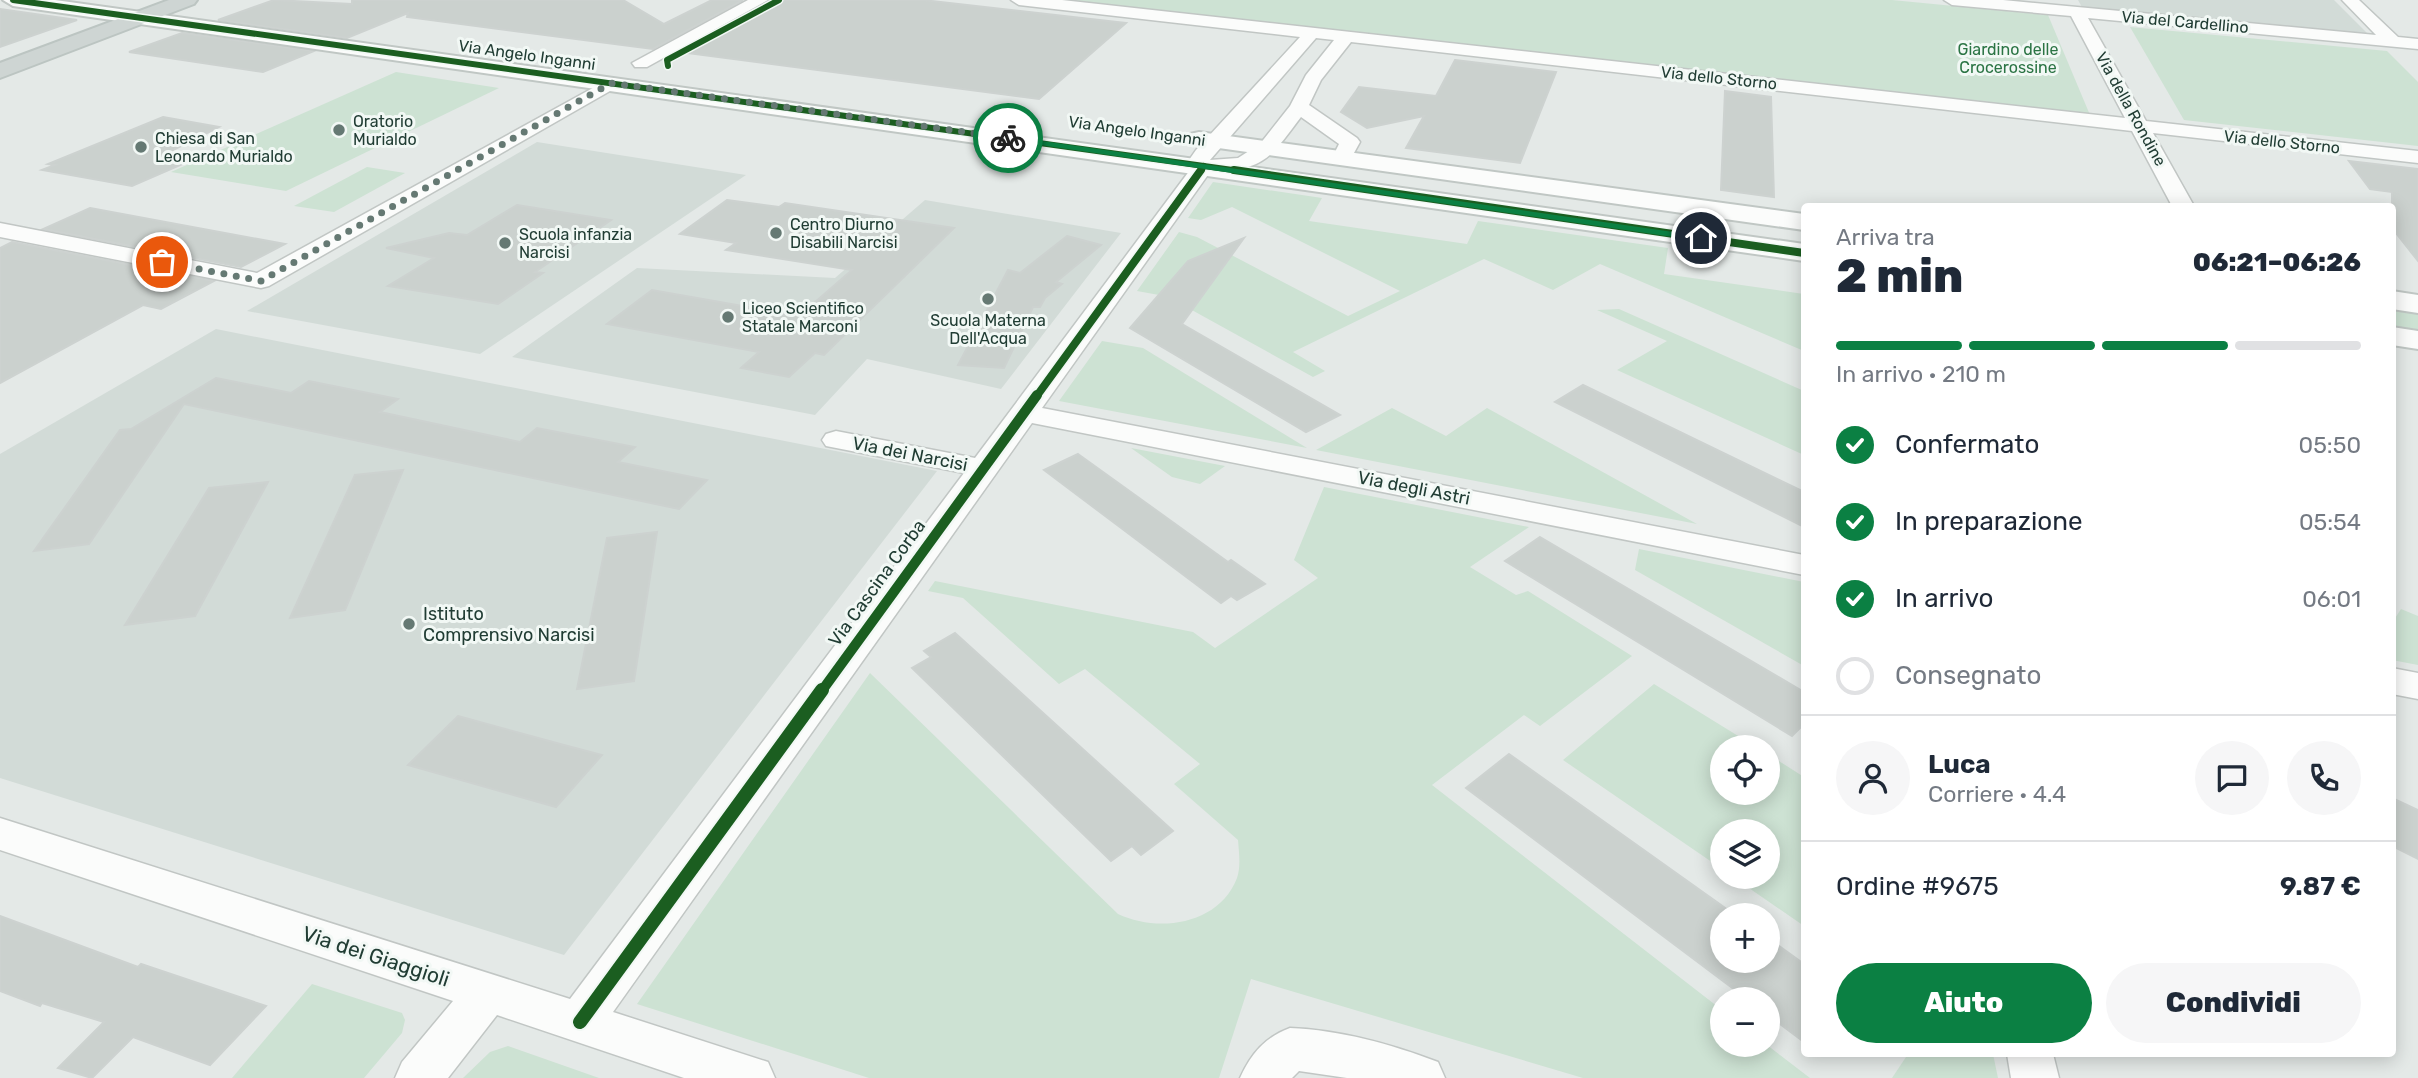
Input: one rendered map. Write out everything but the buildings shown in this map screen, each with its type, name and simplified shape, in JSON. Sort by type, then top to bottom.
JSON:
[{"type":"main road","points":[[0,71],[147,9],[183,0]]},
{"type":"main road","points":[[0,55],[112,14]]},
{"type":"street","name":"Via Angelo Inganni","points":[[13,0],[112,14],[147,9],[611,83],[1801,253]]},
{"type":"street","points":[[183,0],[212,5]]},
{"type":"street","points":[[632,62],[760,0]]},
{"type":"street","name":"Via dello Storno","points":[[1019,0],[2418,157]]},
{"type":"street","name":"Via del Cardellino","points":[[1952,0],[2418,44]]},
{"type":"street","points":[[2350,0],[2392,41]]},
{"type":"street","name":"Via della Rondine","points":[[2077,12],[2181,203]]},
{"type":"street","points":[[1217,142],[1313,32]]},
{"type":"street","points":[[1267,148],[1299,107],[1312,79],[1347,36]]},
{"type":"street","name":"Via Angelo Inganni","points":[[611,83],[632,62]]},
{"type":"street","points":[[632,62],[696,70]]},
{"type":"street","points":[[5,234],[261,281],[611,83]]},
{"type":"street","points":[[1299,107],[1350,142],[1352,146],[1342,158]]},
{"type":"street","name":"Via Angelo Inganni","points":[[1178,136],[1801,222]]},
{"type":"street","name":"Via Angelo Inganni","points":[[1204,166],[1199,160],[1217,142]]},
{"type":"street","name":"Via Angelo Inganni","points":[[1204,166],[1243,164],[1267,148]]},
{"type":"street","name":"Via Cascina Corba","points":[[580,1022],[1204,166]]},
{"type":"street","points":[[2396,301],[2418,304]]},
{"type":"street","points":[[2396,337],[2418,340]]},
{"type":"street","name":"Via degli Astri","points":[[1024,413],[1801,564]]},
{"type":"street","name":"Via dei Narcisi","points":[[836,440],[983,468]]},
{"type":"street","points":[[2396,682],[2418,686]]},
{"type":"street","name":"Via dei Giaggioli","points":[[6,842],[488,992],[751,1078]]},
{"type":"street","points":[[419,1078],[488,992]]},
{"type":"street","points":[[1277,1063],[1315,1049],[1349,1056],[1421,1078]]},
{"type":"street","points":[[2031,1057],[2035,1078]]},
{"type":"shaded area","points":[[2078,0],[2334,0],[2369,35],[2083,9]]},
{"type":"shaded area","name":"Scuola infanzia Narcisi","points":[[537,142],[746,175],[480,354],[247,311]]},
{"type":"shaded area","name":"Liceo Scientifico Statale Marconi","points":[[925,200],[1121,233],[1001,389],[867,359],[815,415],[512,357],[637,268],[835,278]]},
{"type":"shaded area","name":"Istituto Comprensivo Narcisi","points":[[216,329],[937,471],[564,955],[0,778],[0,454]]},
{"type":"green space","name":"Giardino delle Crocerossine","points":[[1057,0],[1892,0],[2048,15],[2090,115]]},
{"type":"green space","points":[[2130,27],[2387,51],[2418,82],[2418,146],[2184,120]]},
{"type":"green space","name":"Oratorio Murialdo","points":[[396,72],[499,88],[286,191],[171,172]]},
{"type":"green space","points":[[367,167],[405,173],[334,212],[294,206]]},
{"type":"green space","points":[[1213,182],[1322,198],[1309,221],[1467,244],[1478,221],[1668,248],[1664,274],[1801,294],[1801,350],[1600,264],[1553,290],[1484,259],[1293,352],[1325,371],[1313,377],[1190,309],[1205,292],[1167,285],[1159,295],[1137,291],[1179,232],[1197,237],[1348,316],[1400,291],[1232,207],[1201,220],[1188,218]]},
{"type":"green space","points":[[1619,309],[1801,390],[1801,454],[1617,370],[1667,341],[1597,310]]},
{"type":"green space","points":[[2396,309],[2418,312],[2418,332],[2396,329]]},
{"type":"green space","points":[[1102,341],[1143,348],[1307,448],[1059,401]]},
{"type":"green space","points":[[1392,408],[1446,436],[1487,408],[1697,524],[1316,450]]},
{"type":"green space","points":[[1131,448],[1225,466],[1200,484],[1172,477]]},
{"type":"green space","points":[[1324,487],[1529,527],[1470,567],[1516,595],[1528,591],[1632,656],[1540,726],[1524,715],[1432,785],[1710,1001],[1710,1057],[1780,1055],[1810,1078],[1583,1078],[1251,979],[1219,1078],[869,1078],[637,1004],[870,673],[1118,914],[1134,920],[1168,923],[1186,921],[1216,906],[1228,894],[1237,878],[1238,840],[1174,784],[1200,764],[1085,669],[1059,684],[963,598],[928,591],[935,581],[1193,632],[1215,648],[1318,578],[1294,560]]},
{"type":"green space","points":[[1639,549],[1801,581],[1801,664],[1635,570]]},
{"type":"green space","points":[[2401,609],[2418,616],[2418,665],[2396,661],[2396,617]]},
{"type":"green space","points":[[1654,684],[1737,735],[1710,735],[1710,805],[1780,805],[1780,762],[1801,775],[1801,924],[1780,909],[1780,903],[1771,903],[1750,889],[1780,889],[1780,819],[1710,819],[1710,861],[1563,760]]},
{"type":"green space","points":[[312,984],[402,1013],[405,1020],[402,1033],[364,1078],[232,1078]]},
{"type":"green space","points":[[508,1046],[599,1078],[463,1078],[490,1052]]},
{"type":"green space","points":[[1906,1057],[1994,1057],[1998,1078],[1892,1078]]},
{"type":"cycle path","points":[[13,0],[1204,166],[1801,253]]},
{"type":"cycle path","points":[[668,66],[667,60],[779,0]]},
{"type":"cycle path","points":[[580,1022],[1204,166]]},
{"type":"way so far","points":[[162,262],[261,281],[611,83],[1008,138]]},
{"type":"place","name":"Oratorio Murialdo","points":[[339,130]]},
{"type":"place","name":"Chiesa di San Leonardo Murialdo","points":[[141,147]]},
{"type":"place","name":"Centro Diurno Disabili Narcisi","points":[[776,233]]},
{"type":"place","name":"Scuola infanzia Narcisi","points":[[505,243]]},
{"type":"place","name":"Scuola Materna Dell'Acqua","points":[[988,299]]},
{"type":"place","name":"Liceo Scientifico Statale Marconi","points":[[728,317]]},
{"type":"place","name":"Istituto Comprensivo Narcisi","points":[[409,624]]},
{"type":"route","points":[[1008,138],[1701,238]]}]
